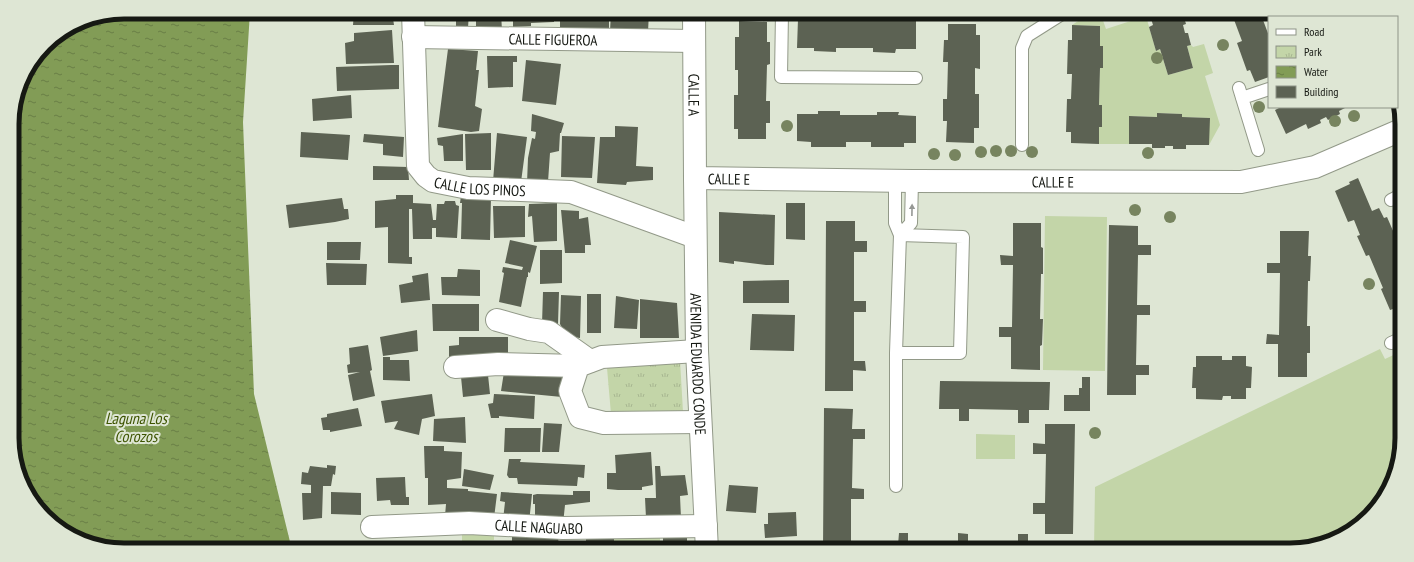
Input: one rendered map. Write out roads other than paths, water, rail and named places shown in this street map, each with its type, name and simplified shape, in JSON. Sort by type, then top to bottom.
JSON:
[{"type":"street","name":"CALLE LOS PINOS","points":[[413,19],[418,166],[426,176],[433,181],[468,188],[571,192],[695,237]]},
{"type":"street","name":"CALLE A","points":[[694,19],[695,178]]},
{"type":"street","name":"CALLE FIGUEROA","points":[[413,37],[694,41]]},
{"type":"street","name":"CALLE E","points":[[695,178],[903,181],[1242,182],[1314,167],[1395,133]]},
{"type":"street","name":"AVENIDA EDUARDO CONDE","points":[[695,178],[699,422],[707,543]]},
{"type":"street","points":[[498,320],[529,329],[549,332],[584,364]]},
{"type":"street","points":[[455,367],[498,364],[584,364],[602,357],[697,351]]},
{"type":"street","points":[[584,364],[570,391],[580,417],[604,423],[699,422]]},
{"type":"street","name":"CALLE NAGUABO","points":[[372,527],[469,523],[563,528],[706,526]]},
{"type":"lane","points":[[782,19],[781,77],[916,78]]},
{"type":"lane","points":[[1022,145],[1022,48],[1027,36],[1054,19]]},
{"type":"lane","points":[[1258,150],[1240,93],[1268,89]]},
{"type":"lane","points":[[896,486],[896,353],[900,235],[895,223],[903,181]]},
{"type":"lane","points":[[900,235],[911,223],[903,181]]},
{"type":"lane","points":[[896,353],[960,353],[963,237],[900,235]]},
{"type":"water","name":"Laguna Los Corozos","points":[[117,19],[250,19],[243,122],[254,394],[290,543],[124,543],[103,541],[77,532],[55,517],[45,507],[30,485],[21,459],[19,445],[19,117],[27,84],[41,60],[55,45],[77,30],[103,21]]}]
